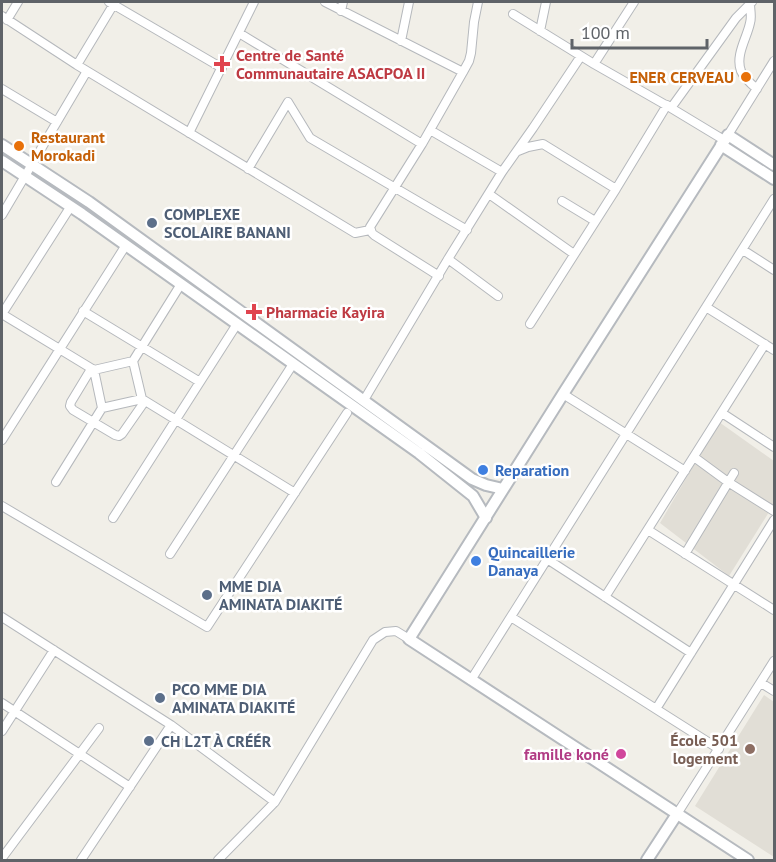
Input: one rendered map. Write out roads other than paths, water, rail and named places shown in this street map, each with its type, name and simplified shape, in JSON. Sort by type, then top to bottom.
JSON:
[{"type":"street","points":[[18,2],[4,18],[77,65],[355,233],[370,230]]},
{"type":"street","points":[[77,65],[113,2],[222,68]]},
{"type":"street","points":[[189,133],[254,2]]},
{"type":"street","points":[[325,2],[463,72]]},
{"type":"street","points":[[341,11],[343,2]]},
{"type":"street","points":[[401,41],[409,2]]},
{"type":"street","points":[[439,276],[374,235],[370,230],[370,224],[422,144],[469,61],[478,2]]},
{"type":"street","points":[[540,31],[546,2]]},
{"type":"street","points":[[594,64],[634,2]]},
{"type":"street","points":[[751,3],[751,19],[739,58],[743,75],[757,89]]},
{"type":"street","points":[[530,324],[669,106],[736,18],[751,3]]},
{"type":"street","points":[[513,14],[724,140],[774,165]]},
{"type":"street","points":[[239,33],[422,144]]},
{"type":"street","points":[[364,400],[502,172],[581,56]]},
{"type":"street","points":[[409,639],[774,61]]},
{"type":"street","points":[[2,215],[87,71]]},
{"type":"street","points":[[2,88],[57,122]]},
{"type":"street","points":[[248,168],[288,102],[310,138],[467,230]]},
{"type":"street","points":[[430,130],[502,172]]},
{"type":"street","points":[[724,140],[774,179]]},
{"type":"street","points":[[517,152],[543,144],[616,189]]},
{"type":"street","points":[[2,145],[89,202],[472,479],[503,489]]},
{"type":"street","points":[[2,161],[71,206],[419,453],[473,496],[486,518]]},
{"type":"street","points":[[489,194],[574,254]]},
{"type":"street","points":[[471,680],[774,199]]},
{"type":"street","points":[[562,201],[595,221]]},
{"type":"street","points":[[71,206],[2,314],[92,370],[102,408]]},
{"type":"street","points":[[2,440],[126,245]]},
{"type":"street","points":[[742,250],[774,270]]},
{"type":"street","points":[[448,260],[498,296]]},
{"type":"street","points":[[133,361],[143,400],[121,435],[115,435],[73,410],[70,406],[71,402],[92,370],[133,361],[181,284]]},
{"type":"street","points":[[706,307],[774,350]]},
{"type":"street","points":[[83,311],[200,382]]},
{"type":"street","points":[[113,518],[237,324]]},
{"type":"street","points":[[605,597],[765,344]]},
{"type":"street","points":[[170,554],[293,364]]},
{"type":"street","points":[[563,394],[685,471]]},
{"type":"street","points":[[56,482],[102,408],[143,400],[295,493]]},
{"type":"street","points":[[2,506],[207,627],[347,412]]},
{"type":"street","points":[[722,413],[774,447]]},
{"type":"street","points":[[694,457],[774,511]]},
{"type":"street","points":[[685,554],[734,473]]},
{"type":"street","points":[[656,709],[774,523]]},
{"type":"street","points":[[648,531],[774,610]]},
{"type":"street","points":[[547,559],[691,653]]},
{"type":"street","points":[[2,617],[171,725],[275,802]]},
{"type":"street","points":[[511,617],[719,749]]},
{"type":"street","points":[[218,861],[275,802],[373,640],[385,632],[396,631],[748,861]]},
{"type":"street","points":[[2,731],[54,650]]},
{"type":"street","points":[[647,861],[774,661]]},
{"type":"street","points":[[761,683],[774,691]]},
{"type":"street","points":[[2,703],[130,787]]},
{"type":"street","points":[[81,861],[171,725]]},
{"type":"street","points":[[2,858],[99,728]]},
{"type":"place","name":"Centre de Santé Communautaire ASACPOA II","points":[[222,64]]},
{"type":"place","name":"ENER CERVEAU","points":[[746,77]]},
{"type":"place","name":"Restaurant Morokadi","points":[[19,146]]},
{"type":"place","name":"COMPLEXE SCOLAIRE BANANI","points":[[152,223]]},
{"type":"place","name":"Pharmacie Kayira","points":[[254,312]]},
{"type":"place","name":"Reparation","points":[[483,470]]},
{"type":"place","name":"Quincaillerie Danaya","points":[[476,561]]},
{"type":"place","name":"MME DIA AMINATA DIAKITÉ","points":[[207,595]]},
{"type":"place","name":"PCO MME DIA AMINATA DIAKITÉ","points":[[160,698]]},
{"type":"place","name":"CH L2T À CRÉÉR","points":[[149,741]]},
{"type":"place","name":"École 501 logement","points":[[750,749]]},
{"type":"place","name":"famille koné","points":[[621,754]]}]
